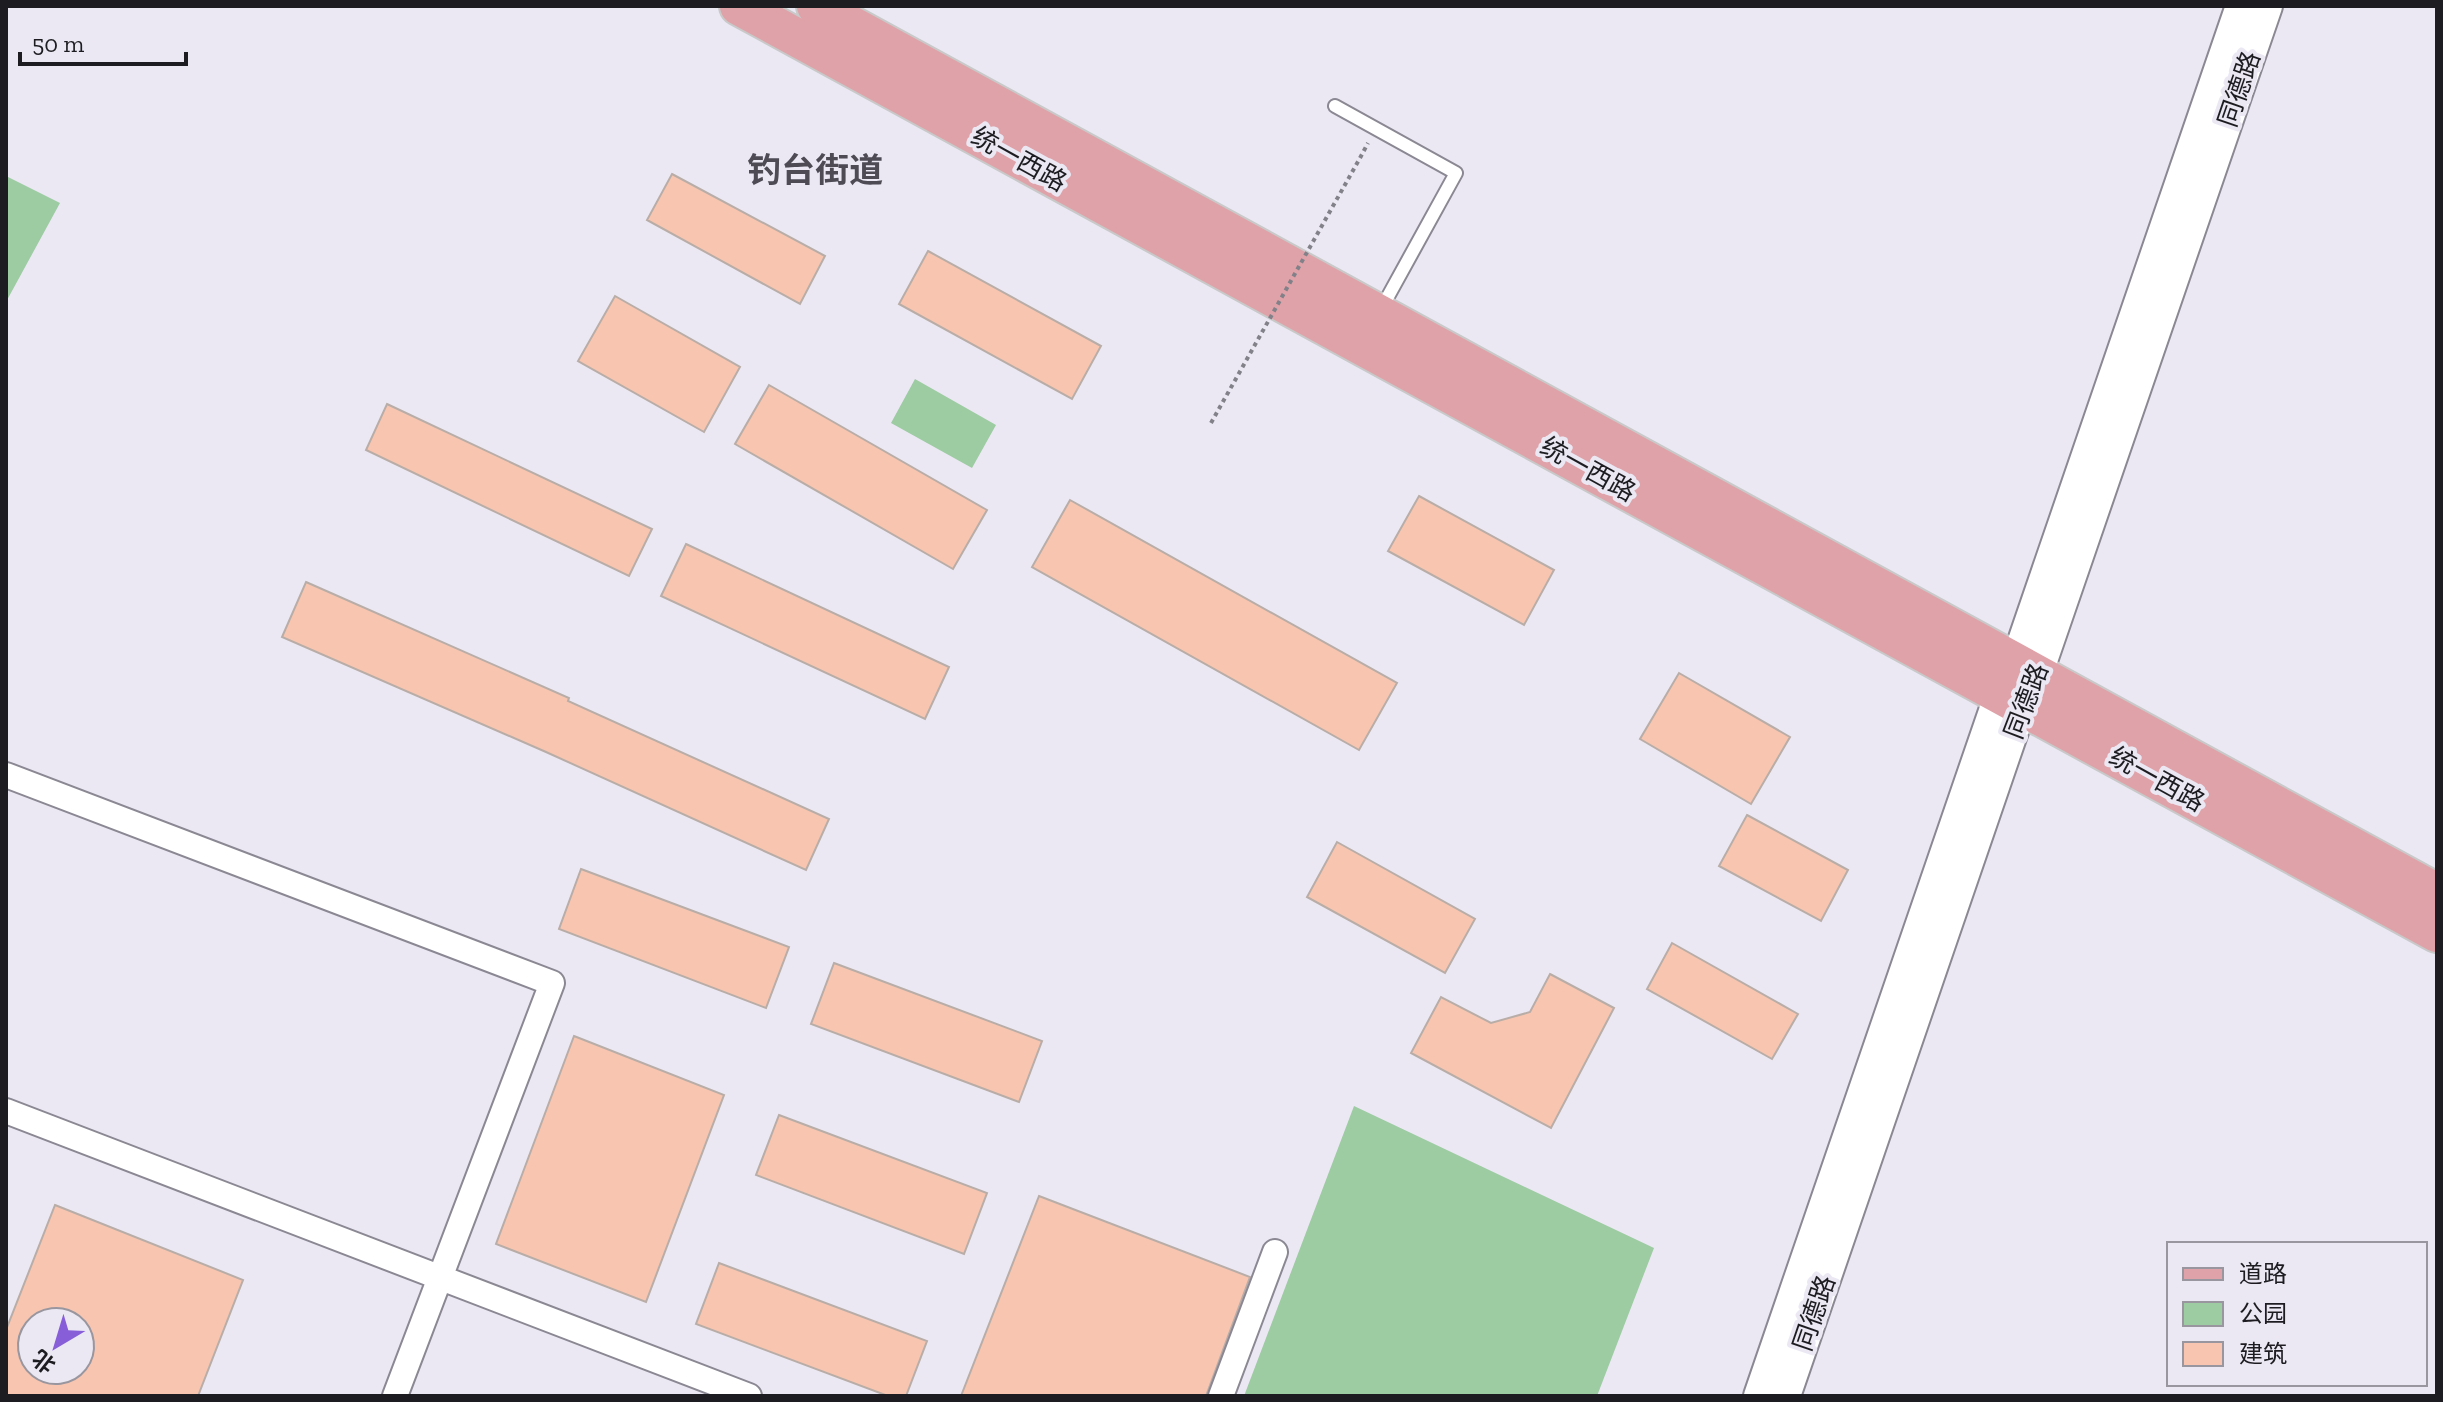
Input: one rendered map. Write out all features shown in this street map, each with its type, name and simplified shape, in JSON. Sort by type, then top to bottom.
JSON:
[{"type":"main road","name":"统一西路","points":[[739,6],[2019,684],[2437,893]]},
{"type":"main road","name":"统一西路","points":[[816,6],[1379,314],[2019,684],[2437,933]]},
{"type":"street","name":"同德路","points":[[1785,1396],[2241,6]]},
{"type":"street","name":"同德路","points":[[1759,1396],[2267,6]]},
{"type":"street","points":[[6,775],[552,983],[395,1396]]},
{"type":"street","points":[[6,1111],[749,1396]]},
{"type":"street","points":[[1221,1396],[1275,1252]]},
{"type":"lane","points":[[1335,106],[1456,173],[1379,314]]},
{"type":"path","points":[[1211,423],[1360,158]]},
{"type":"green space","points":[[6,176],[60,203],[6,302]]},
{"type":"green space","points":[[915,379],[996,425],[972,468],[891,423]]},
{"type":"green space","points":[[1354,1106],[1654,1248],[1597,1396],[1244,1396]]},
{"type":"building","points":[[672,174],[825,256],[800,304],[647,220]]},
{"type":"building","points":[[928,251],[1101,346],[1072,399],[899,304]]},
{"type":"building","points":[[615,296],[740,367],[704,432],[578,361]]},
{"type":"building","points":[[769,385],[987,510],[953,569],[735,444]]},
{"type":"building","points":[[387,404],[652,529],[629,576],[366,450]]},
{"type":"building","points":[[1419,496],[1554,570],[1524,625],[1388,551]]},
{"type":"building","points":[[1070,500],[1397,683],[1359,750],[1032,567]]},
{"type":"building","points":[[686,544],[949,667],[925,719],[661,596]]},
{"type":"building","points":[[306,582],[569,698],[568,701],[829,819],[806,870],[282,637]]},
{"type":"building","points":[[1679,673],[1790,737],[1751,804],[1640,739]]},
{"type":"building","points":[[1747,815],[1848,870],[1821,921],[1719,866]]},
{"type":"building","points":[[1337,842],[1475,919],[1445,973],[1307,897]]},
{"type":"building","points":[[581,869],[789,947],[766,1008],[559,929]]},
{"type":"building","points":[[1672,943],[1798,1014],[1772,1059],[1647,989]]},
{"type":"building","points":[[834,963],[1042,1041],[1019,1102],[811,1024]]},
{"type":"building","points":[[1550,974],[1614,1008],[1551,1128],[1411,1053],[1441,997],[1491,1023],[1530,1012]]},
{"type":"building","points":[[574,1036],[724,1095],[646,1302],[496,1244]]},
{"type":"building","points":[[779,1115],[987,1193],[964,1254],[756,1175]]},
{"type":"building","points":[[1039,1196],[1250,1277],[1206,1396],[961,1396]]},
{"type":"building","points":[[55,1205],[243,1280],[198,1396],[6,1396],[6,1330]]},
{"type":"building","points":[[719,1263],[927,1341],[906,1396],[888,1396],[696,1324]]},
{"type":"district","name":"钓台街道","points":[[815,170]]}]
